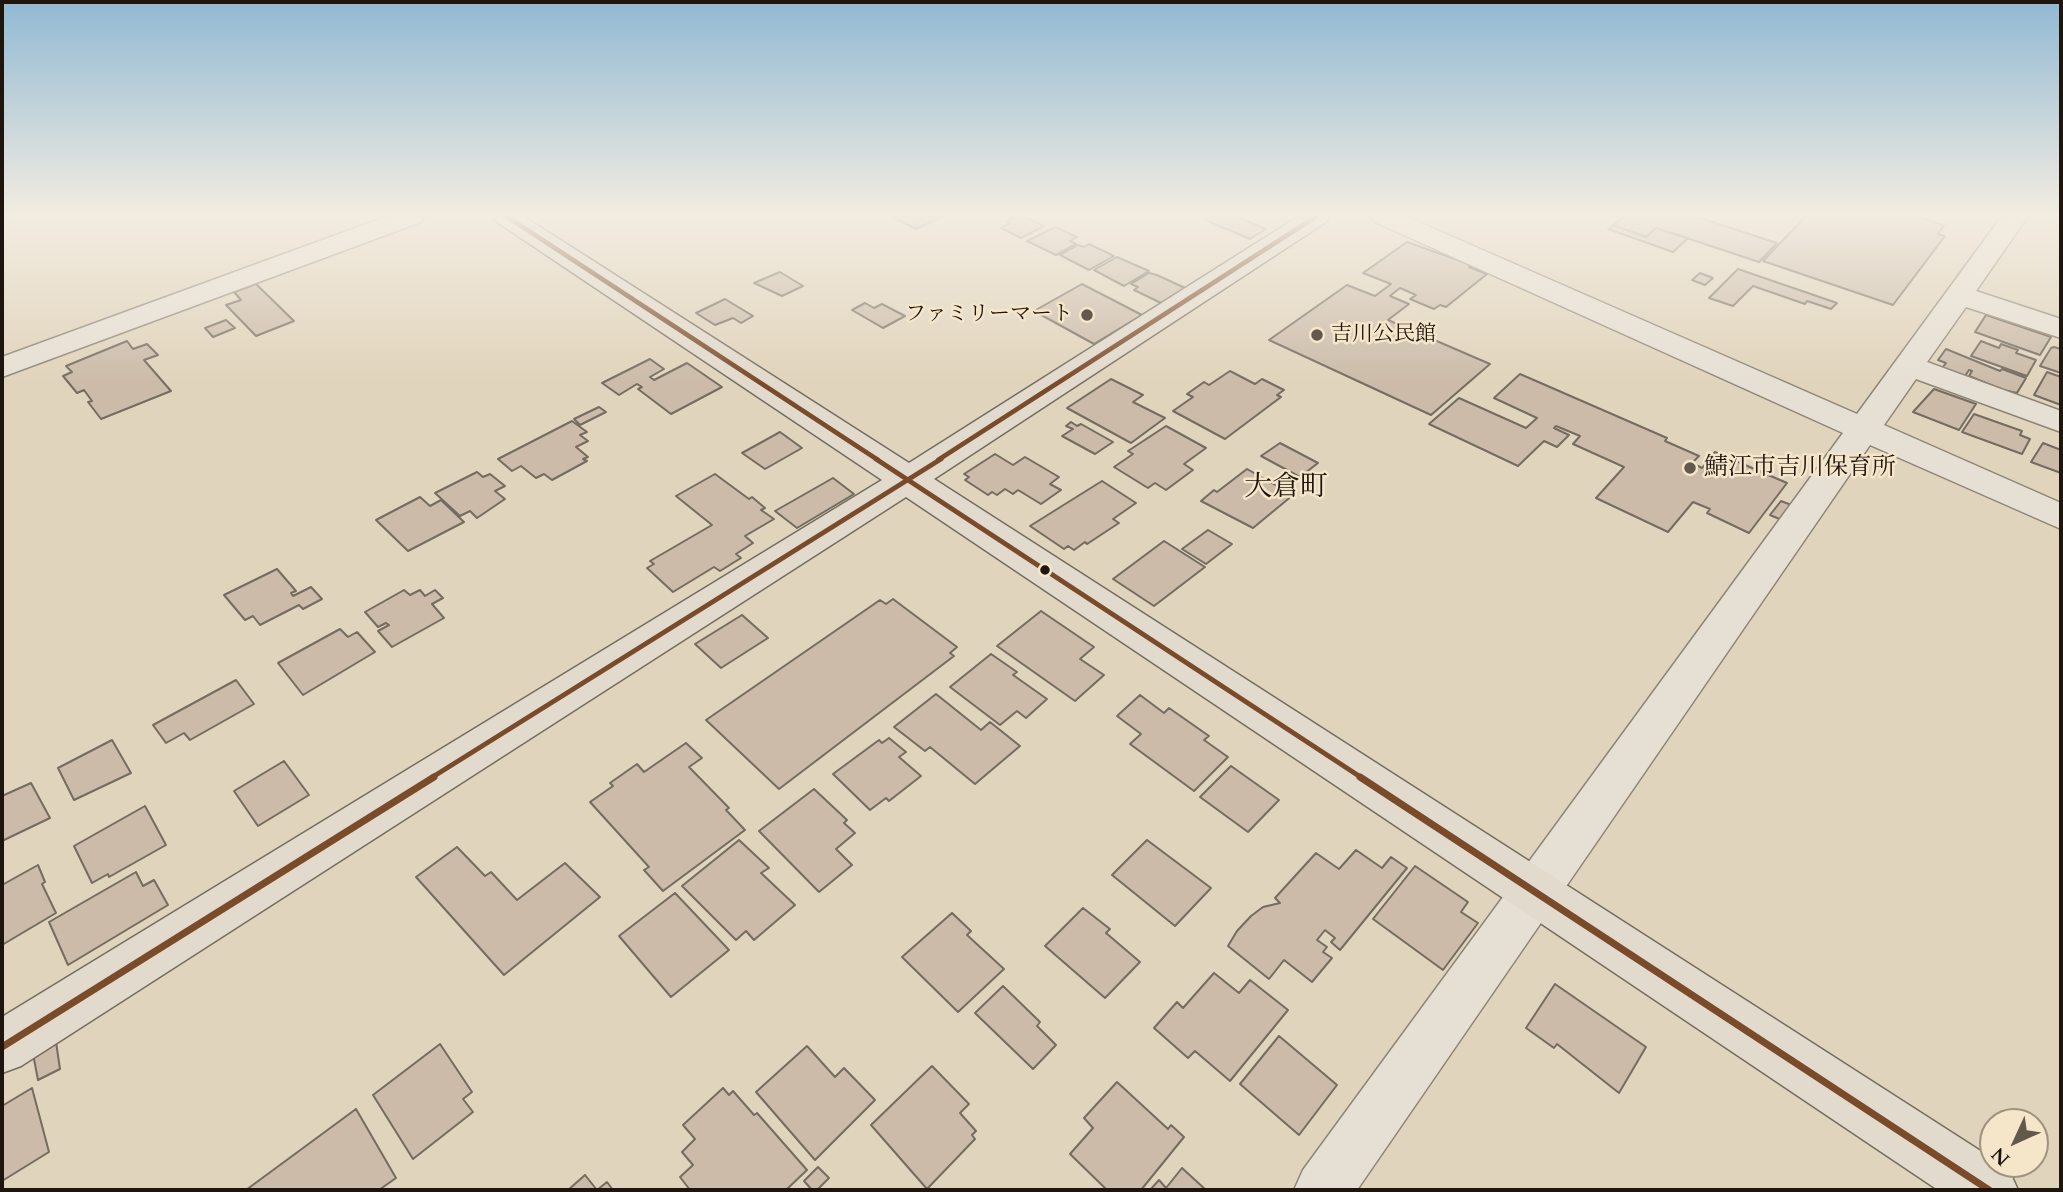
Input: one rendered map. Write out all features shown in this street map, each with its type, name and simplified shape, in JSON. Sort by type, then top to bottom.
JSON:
[{"type":"main road","points":[[590,272],[1989,1190]]},
{"type":"main road","points":[[2,1047],[908,481],[1231,272]]},
{"type":"street","points":[[2,368],[262,272]]},
{"type":"street","points":[[1515,272],[1868,422],[2061,494]]},
{"type":"street","points":[[1542,272],[1868,422],[2061,517]]},
{"type":"street","points":[[1323,1190],[1976,272]]},
{"type":"street","points":[[1959,295],[2061,329]]},
{"type":"street","points":[[1908,366],[2061,422]]},
{"type":"building","points":[[780,272],[803,286],[782,296],[754,283]]},
{"type":"building","points":[[1097,272],[1148,272],[1124,286]]},
{"type":"building","points":[[1481,272],[1487,274],[1446,307],[1440,305],[1434,309],[1410,299],[1416,295],[1400,288],[1390,296],[1409,304],[1388,320],[1490,364],[1431,415],[1269,340],[1347,285],[1375,296],[1391,284],[1363,273]]},
{"type":"building","points":[[1735,272],[1746,272],[1837,303],[1831,309],[1807,301],[1805,304],[1753,286],[1733,306],[1709,298]]},
{"type":"building","points":[[1794,272],[1918,272],[1893,305]]},
{"type":"building","points":[[1149,273],[1185,288],[1161,303],[1134,290],[1138,287],[1131,284]]},
{"type":"building","points":[[1700,273],[1713,278],[1705,285],[1692,280]]},
{"type":"building","points":[[256,284],[294,321],[256,336],[226,305],[241,300],[234,292]]},
{"type":"building","points":[[1082,284],[1142,315],[1094,344],[1034,311]]},
{"type":"building","points":[[725,299],[753,316],[741,323],[733,318],[715,325],[696,313]]},
{"type":"building","points":[[865,303],[874,308],[882,304],[905,316],[883,328],[852,310]]},
{"type":"building","points":[[1986,315],[2051,337],[2040,355],[1975,332]]},
{"type":"building","points":[[226,320],[235,328],[213,337],[205,328]]},
{"type":"building","points":[[127,341],[133,349],[147,344],[158,355],[144,360],[171,391],[101,419],[88,402],[92,401],[84,390],[77,393],[63,376],[72,372],[66,366]]},
{"type":"building","points":[[1981,341],[1999,348],[2001,344],[2036,360],[2027,376],[1971,356]]},
{"type":"building","points":[[2054,347],[2061,349],[2061,373],[2040,366]]},
{"type":"building","points":[[1946,349],[2000,371],[2002,369],[2026,378],[2017,393],[1969,376],[1972,371],[1969,370],[1965,376],[1942,368],[1946,363],[1938,360]]},
{"type":"building","points":[[650,359],[664,369],[650,377],[654,380],[687,363],[722,387],[671,414],[638,389],[642,387],[637,384],[619,395],[602,383]]},
{"type":"building","points":[[1230,371],[1255,384],[1262,379],[1284,390],[1277,395],[1281,397],[1225,439],[1173,411],[1193,397],[1187,394],[1204,382],[1209,385]]},
{"type":"building","points":[[2047,372],[2061,377],[2061,405],[2034,395]]},
{"type":"building","points":[[1520,374],[1667,438],[1665,441],[1699,456],[1692,463],[1702,468],[1715,452],[1787,483],[1749,533],[1707,513],[1710,509],[1693,502],[1668,532],[1596,498],[1624,467],[1573,444],[1580,436],[1556,426],[1554,428],[1569,435],[1557,447],[1544,441],[1518,466],[1429,424],[1459,398],[1526,428],[1537,418],[1494,398]]},
{"type":"building","points":[[1111,379],[1143,395],[1133,402],[1165,418],[1131,443],[1067,408]]},
{"type":"building","points":[[1934,389],[1976,404],[1959,430],[1913,412]]},
{"type":"building","points":[[599,407],[606,412],[580,425],[574,419]]},
{"type":"building","points":[[1974,414],[2022,431],[2020,435],[2030,439],[2022,454],[1962,432]]},
{"type":"building","points":[[572,421],[587,432],[580,435],[588,441],[576,447],[588,457],[583,459],[587,461],[552,480],[544,474],[536,478],[521,466],[512,471],[498,459]]},
{"type":"building","points":[[1071,422],[1077,426],[1081,424],[1113,442],[1095,454],[1062,436],[1073,429],[1066,426]]},
{"type":"building","points":[[1166,426],[1206,448],[1184,464],[1193,470],[1166,490],[1155,483],[1148,488],[1114,467],[1133,454],[1128,451]]},
{"type":"building","points":[[780,432],[802,448],[765,469],[742,453]]},
{"type":"building","points":[[1280,443],[1318,463],[1300,477],[1261,456]]},
{"type":"building","points":[[2043,443],[2061,450],[2061,473],[2031,462]]},
{"type":"building","points":[[995,454],[1013,465],[1025,457],[1059,477],[1050,484],[1061,490],[1041,504],[1018,490],[1013,494],[1005,489],[997,495],[992,492],[988,495],[965,480],[969,477],[964,474]]},
{"type":"building","points":[[1247,469],[1293,495],[1253,528],[1201,501]]},
{"type":"building","points":[[477,472],[483,477],[490,474],[505,486],[495,491],[505,499],[477,518],[470,511],[460,516],[435,493]]},
{"type":"building","points":[[715,474],[749,499],[752,497],[765,508],[761,510],[774,519],[745,536],[753,543],[736,554],[741,558],[720,571],[714,567],[673,592],[647,568],[654,564],[650,561],[712,525],[676,496]]},
{"type":"building","points":[[833,478],[854,494],[797,528],[775,511]]},
{"type":"building","points":[[1102,481],[1136,503],[1113,519],[1119,523],[1087,544],[1085,542],[1074,550],[1068,546],[1064,549],[1030,526]]},
{"type":"building","points":[[420,497],[430,506],[441,500],[464,522],[408,551],[376,520]]},
{"type":"building","points":[[1781,501],[1794,506],[1784,521],[1770,515]]},
{"type":"building","points":[[1208,530],[1232,544],[1206,564],[1182,549]]},
{"type":"building","points":[[1164,541],[1205,567],[1154,606],[1113,579]]},
{"type":"building","points":[[277,569],[296,591],[291,593],[293,596],[311,587],[322,599],[303,609],[299,605],[260,625],[253,616],[245,620],[224,595]]},
{"type":"building","points":[[404,590],[410,595],[420,590],[425,596],[435,590],[443,598],[432,604],[444,618],[392,647],[378,631],[389,625],[386,623],[378,627],[365,612]]},
{"type":"building","points":[[893,599],[957,647],[950,653],[954,656],[779,789],[706,720],[880,600],[886,604]]},
{"type":"building","points":[[1041,611],[1094,647],[1080,659],[1104,675],[1075,701],[997,646]]},
{"type":"building","points":[[742,615],[768,638],[721,668],[695,644]]},
{"type":"building","points":[[340,629],[348,637],[357,632],[375,652],[303,695],[278,663]]},
{"type":"building","points":[[991,654],[1017,672],[1013,675],[1047,699],[1026,718],[1017,711],[1000,725],[950,687]]},
{"type":"building","points":[[236,680],[254,704],[190,740],[184,733],[166,743],[153,725]]},
{"type":"building","points":[[936,694],[981,730],[990,722],[1020,746],[975,784],[930,747],[925,751],[894,727]]},
{"type":"building","points":[[1140,695],[1164,713],[1169,708],[1209,736],[1204,740],[1228,757],[1194,791],[1130,744],[1141,734],[1117,716]]},
{"type":"building","points":[[889,738],[906,752],[899,757],[921,776],[889,801],[886,798],[870,810],[833,774],[879,740],[882,743]]},
{"type":"building","points":[[112,740],[131,773],[74,800],[58,768]]},
{"type":"building","points":[[686,743],[702,758],[689,767],[729,808],[726,810],[745,830],[663,891],[644,870],[649,867],[590,802],[613,786],[610,783],[637,764],[644,772]]},
{"type":"building","points":[[284,761],[309,795],[258,826],[234,791]]},
{"type":"building","points":[[1231,766],[1279,800],[1248,832],[1200,797]]},
{"type":"building","points":[[31,783],[50,818],[2,841],[2,796]]},
{"type":"building","points":[[814,789],[847,820],[844,823],[855,833],[836,849],[852,865],[819,892],[759,831]]},
{"type":"building","points":[[145,806],[166,845],[109,877],[108,874],[92,883],[74,846]]},
{"type":"building","points":[[739,840],[769,868],[761,873],[795,905],[754,940],[746,931],[736,940],[682,886]]},
{"type":"building","points":[[1147,840],[1211,888],[1175,926],[1112,875]]},
{"type":"building","points":[[457,847],[485,876],[491,872],[517,900],[565,863],[600,897],[504,975],[416,877]]},
{"type":"building","points":[[1356,850],[1382,868],[1391,857],[1407,868],[1340,950],[1331,942],[1335,938],[1325,930],[1317,940],[1327,947],[1323,952],[1332,958],[1312,982],[1284,960],[1269,979],[1228,946],[1251,916],[1263,907],[1280,903],[1275,898],[1316,853],[1339,869]]},
{"type":"building","points":[[38,865],[45,882],[42,884],[56,913],[2,945],[2,885]]},
{"type":"building","points":[[1415,866],[1468,902],[1461,912],[1478,923],[1443,970],[1373,919]]},
{"type":"building","points":[[136,872],[143,886],[154,880],[168,905],[68,965],[49,922]]},
{"type":"building","points":[[675,893],[729,950],[671,997],[619,936]]},
{"type":"building","points":[[1083,908],[1110,929],[1106,933],[1140,962],[1105,998],[1045,946]]},
{"type":"building","points":[[952,913],[971,931],[967,935],[1004,969],[958,1012],[902,957]]},
{"type":"building","points":[[1214,973],[1239,993],[1250,980],[1288,1010],[1230,1081],[1195,1051],[1188,1058],[1154,1028],[1177,1002],[1183,1008]]},
{"type":"building","points":[[1555,984],[1646,1047],[1619,1093],[1557,1044],[1554,1048],[1526,1028]]},
{"type":"building","points":[[1003,986],[1040,1022],[1037,1026],[1056,1045],[1033,1069],[975,1013]]},
{"type":"building","points":[[1279,1036],[1337,1085],[1299,1135],[1240,1084]]},
{"type":"building","points":[[56,1042],[60,1069],[38,1080],[33,1054]]},
{"type":"building","points":[[440,1044],[472,1092],[463,1099],[473,1112],[413,1159],[373,1095]]},
{"type":"building","points":[[807,1046],[835,1077],[844,1068],[875,1100],[815,1160],[756,1092]]},
{"type":"building","points":[[932,1066],[969,1104],[960,1113],[976,1131],[972,1135],[975,1139],[927,1189],[871,1125]]},
{"type":"building","points":[[1117,1082],[1168,1129],[1171,1125],[1184,1137],[1141,1190],[1107,1190],[1070,1154],[1093,1128],[1084,1118]]},
{"type":"building","points":[[32,1088],[49,1152],[2,1181],[2,1106]]},
{"type":"building","points":[[723,1088],[729,1095],[733,1091],[754,1115],[757,1113],[807,1170],[786,1190],[690,1190],[680,1177],[693,1165],[682,1152],[695,1139],[683,1125]]},
{"type":"building","points":[[356,1109],[396,1178],[379,1190],[246,1190]]},
{"type":"building","points":[[818,1167],[829,1178],[817,1190],[812,1190],[804,1181]]},
{"type":"building","points":[[1182,1168],[1206,1190],[1150,1190],[1159,1180],[1166,1188]]},
{"type":"building","points":[[585,1175],[597,1190],[568,1190]]},
{"type":"building","points":[[607,1182],[613,1190],[597,1190]]},
{"type":"transit line","points":[[591,272],[1989,1190]]},
{"type":"transit line","points":[[2,1047],[908,480],[1231,272]]},
{"type":"place","name":"ファミリーマート","points":[[1087,315]]},
{"type":"place","name":"吉川公民館","points":[[1317,335]]},
{"type":"place","name":"鯖江市吉川保育所","points":[[1690,468]]},
{"type":"district","name":"大倉町","points":[[1286,489]]}]
